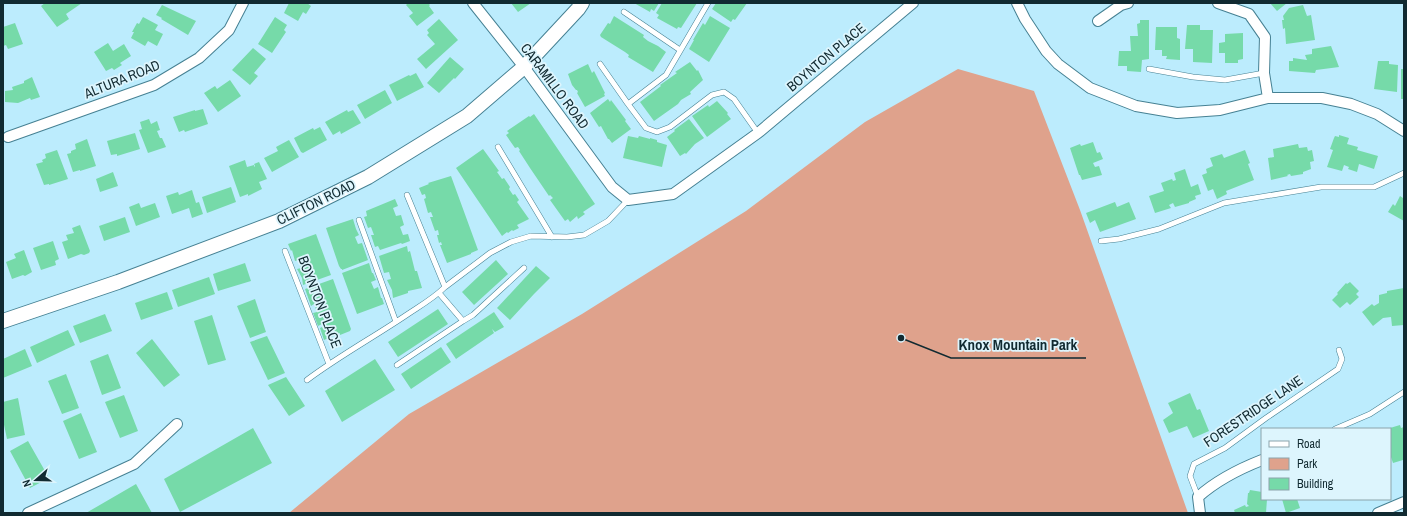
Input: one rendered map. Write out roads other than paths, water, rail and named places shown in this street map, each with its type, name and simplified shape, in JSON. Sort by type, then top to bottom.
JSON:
[{"type":"main road","name":"CLIFTON ROAD","points":[[3,321],[118,282],[265,226],[368,177],[467,116],[524,67],[582,3]]},
{"type":"street","name":"ALTURA ROAD","points":[[8,138],[154,84],[199,58],[229,30],[243,3]]},
{"type":"street","name":"CARAMILLO ROAD","points":[[473,3],[524,67],[612,187],[628,200]]},
{"type":"street","name":"BOYNTON PLACE","points":[[628,200],[673,194],[758,133],[913,3]]},
{"type":"street","points":[[1017,3],[1025,19],[1046,51],[1058,64],[1090,88],[1136,106],[1177,113],[1220,110],[1268,98],[1322,98],[1351,104],[1377,114],[1404,131]]},
{"type":"street","points":[[1098,21],[1121,5],[1128,3]]},
{"type":"street","points":[[1218,3],[1249,14],[1264,37],[1264,73],[1268,98]]},
{"type":"street","points":[[28,513],[134,464],[177,424]]},
{"type":"street","points":[[1200,513],[1198,497],[1208,488],[1232,473],[1261,460]]},
{"type":"street","points":[[1378,513],[1404,502]]},
{"type":"lane","points":[[628,104],[666,75],[708,3]]},
{"type":"lane","points":[[624,12],[680,50]]},
{"type":"lane","points":[[600,64],[646,128],[657,132],[670,127],[712,95],[724,92],[734,99],[758,133]]},
{"type":"lane","points":[[1149,69],[1225,80],[1264,73]]},
{"type":"lane","points":[[498,147],[552,237]]},
{"type":"lane","points":[[1101,241],[1119,239],[1159,229],[1224,203],[1321,187],[1374,187],[1404,173]]},
{"type":"lane","points":[[407,195],[445,287]]},
{"type":"lane","name":"BOYNTON PLACE","points":[[307,380],[329,364],[439,294],[445,287],[490,254],[511,242],[531,236],[567,237],[584,234],[608,221],[628,200]]},
{"type":"lane","points":[[359,220],[396,322]]},
{"type":"lane","name":"BOYNTON PLACE","points":[[285,251],[329,364]]},
{"type":"lane","points":[[397,365],[478,311],[524,268]]},
{"type":"lane","points":[[439,294],[463,321]]},
{"type":"lane","name":"FORESTRIDGE LANE","points":[[1198,497],[1190,476],[1194,464],[1225,448],[1338,369],[1342,359],[1339,350]]},
{"type":"lane","points":[[1337,428],[1370,414],[1404,392]]},
{"type":"place","name":"Knox Mountain Park","points":[[901,338]]}]
